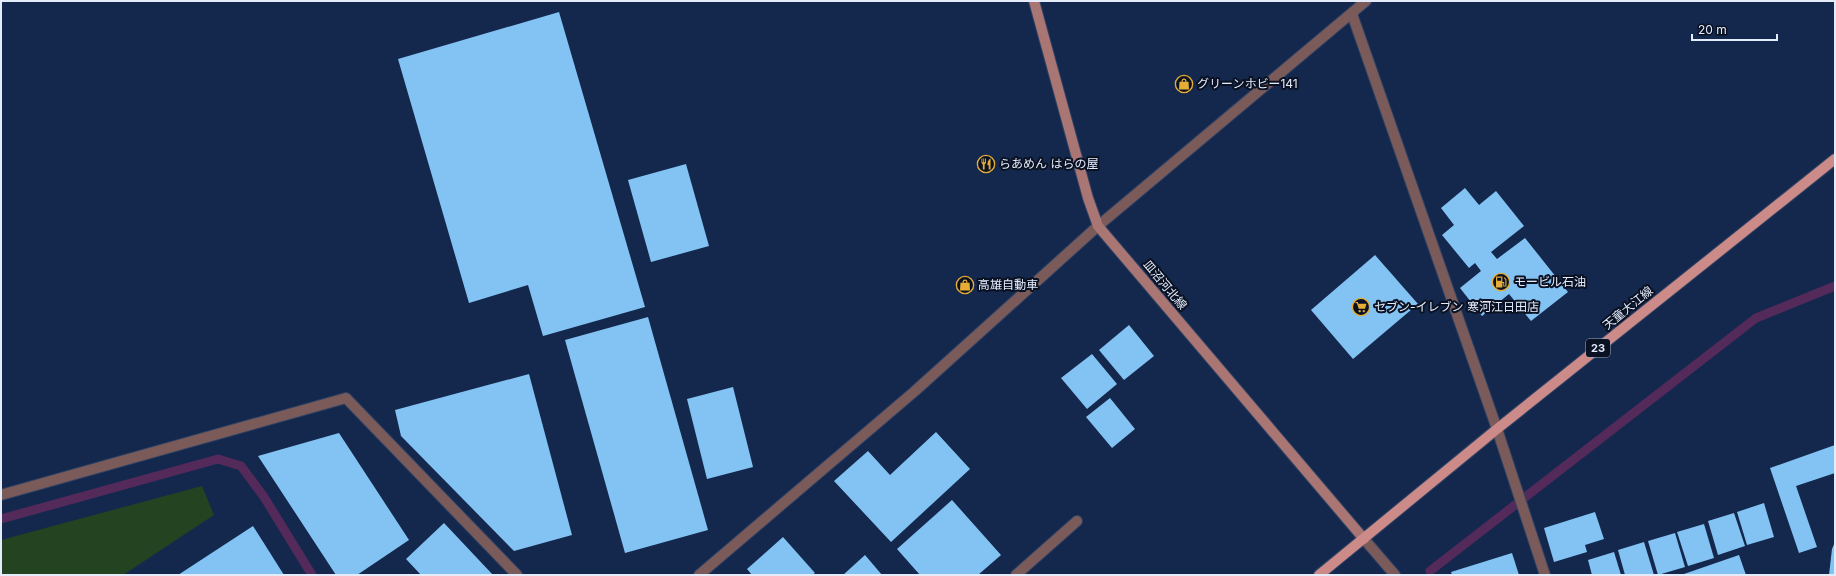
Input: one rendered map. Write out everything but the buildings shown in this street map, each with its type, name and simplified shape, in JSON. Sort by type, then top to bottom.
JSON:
[{"type":"main road","name":"皿沼河北線","points":[[1034,1],[1088,198],[1098,226],[1364,539]]},
{"type":"main road","name":"天童大江線","points":[[1364,539],[1497,429],[1835,159]]},
{"type":"main road","name":"23","points":[[1319,575],[1364,539]]},
{"type":"street","points":[[700,575],[915,391],[1098,226],[1366,1]]},
{"type":"street","points":[[1352,14],[1497,429],[1545,575]]},
{"type":"street","points":[[1,495],[346,398],[517,575]]},
{"type":"street","points":[[1016,575],[1077,521]]},
{"type":"street","points":[[1364,539],[1395,575]]},
{"type":"green space","points":[[202,486],[214,515],[123,575],[1,575],[1,540]]},
{"type":"waterway","points":[[1430,571],[1756,318],[1835,286]]},
{"type":"waterway","points":[[1,519],[218,459],[241,466],[264,497],[312,575]]},
{"type":"place","name":"グリーンホビー141","points":[[1184,84]]},
{"type":"place","name":"らあめん はらの屋","points":[[986,164]]},
{"type":"place","name":"モービル石油","points":[[1501,282]]},
{"type":"place","name":"高雄自動車","points":[[965,285]]},
{"type":"place","name":"セブン-イレブン 寒河江日田店","points":[[1361,307]]}]
